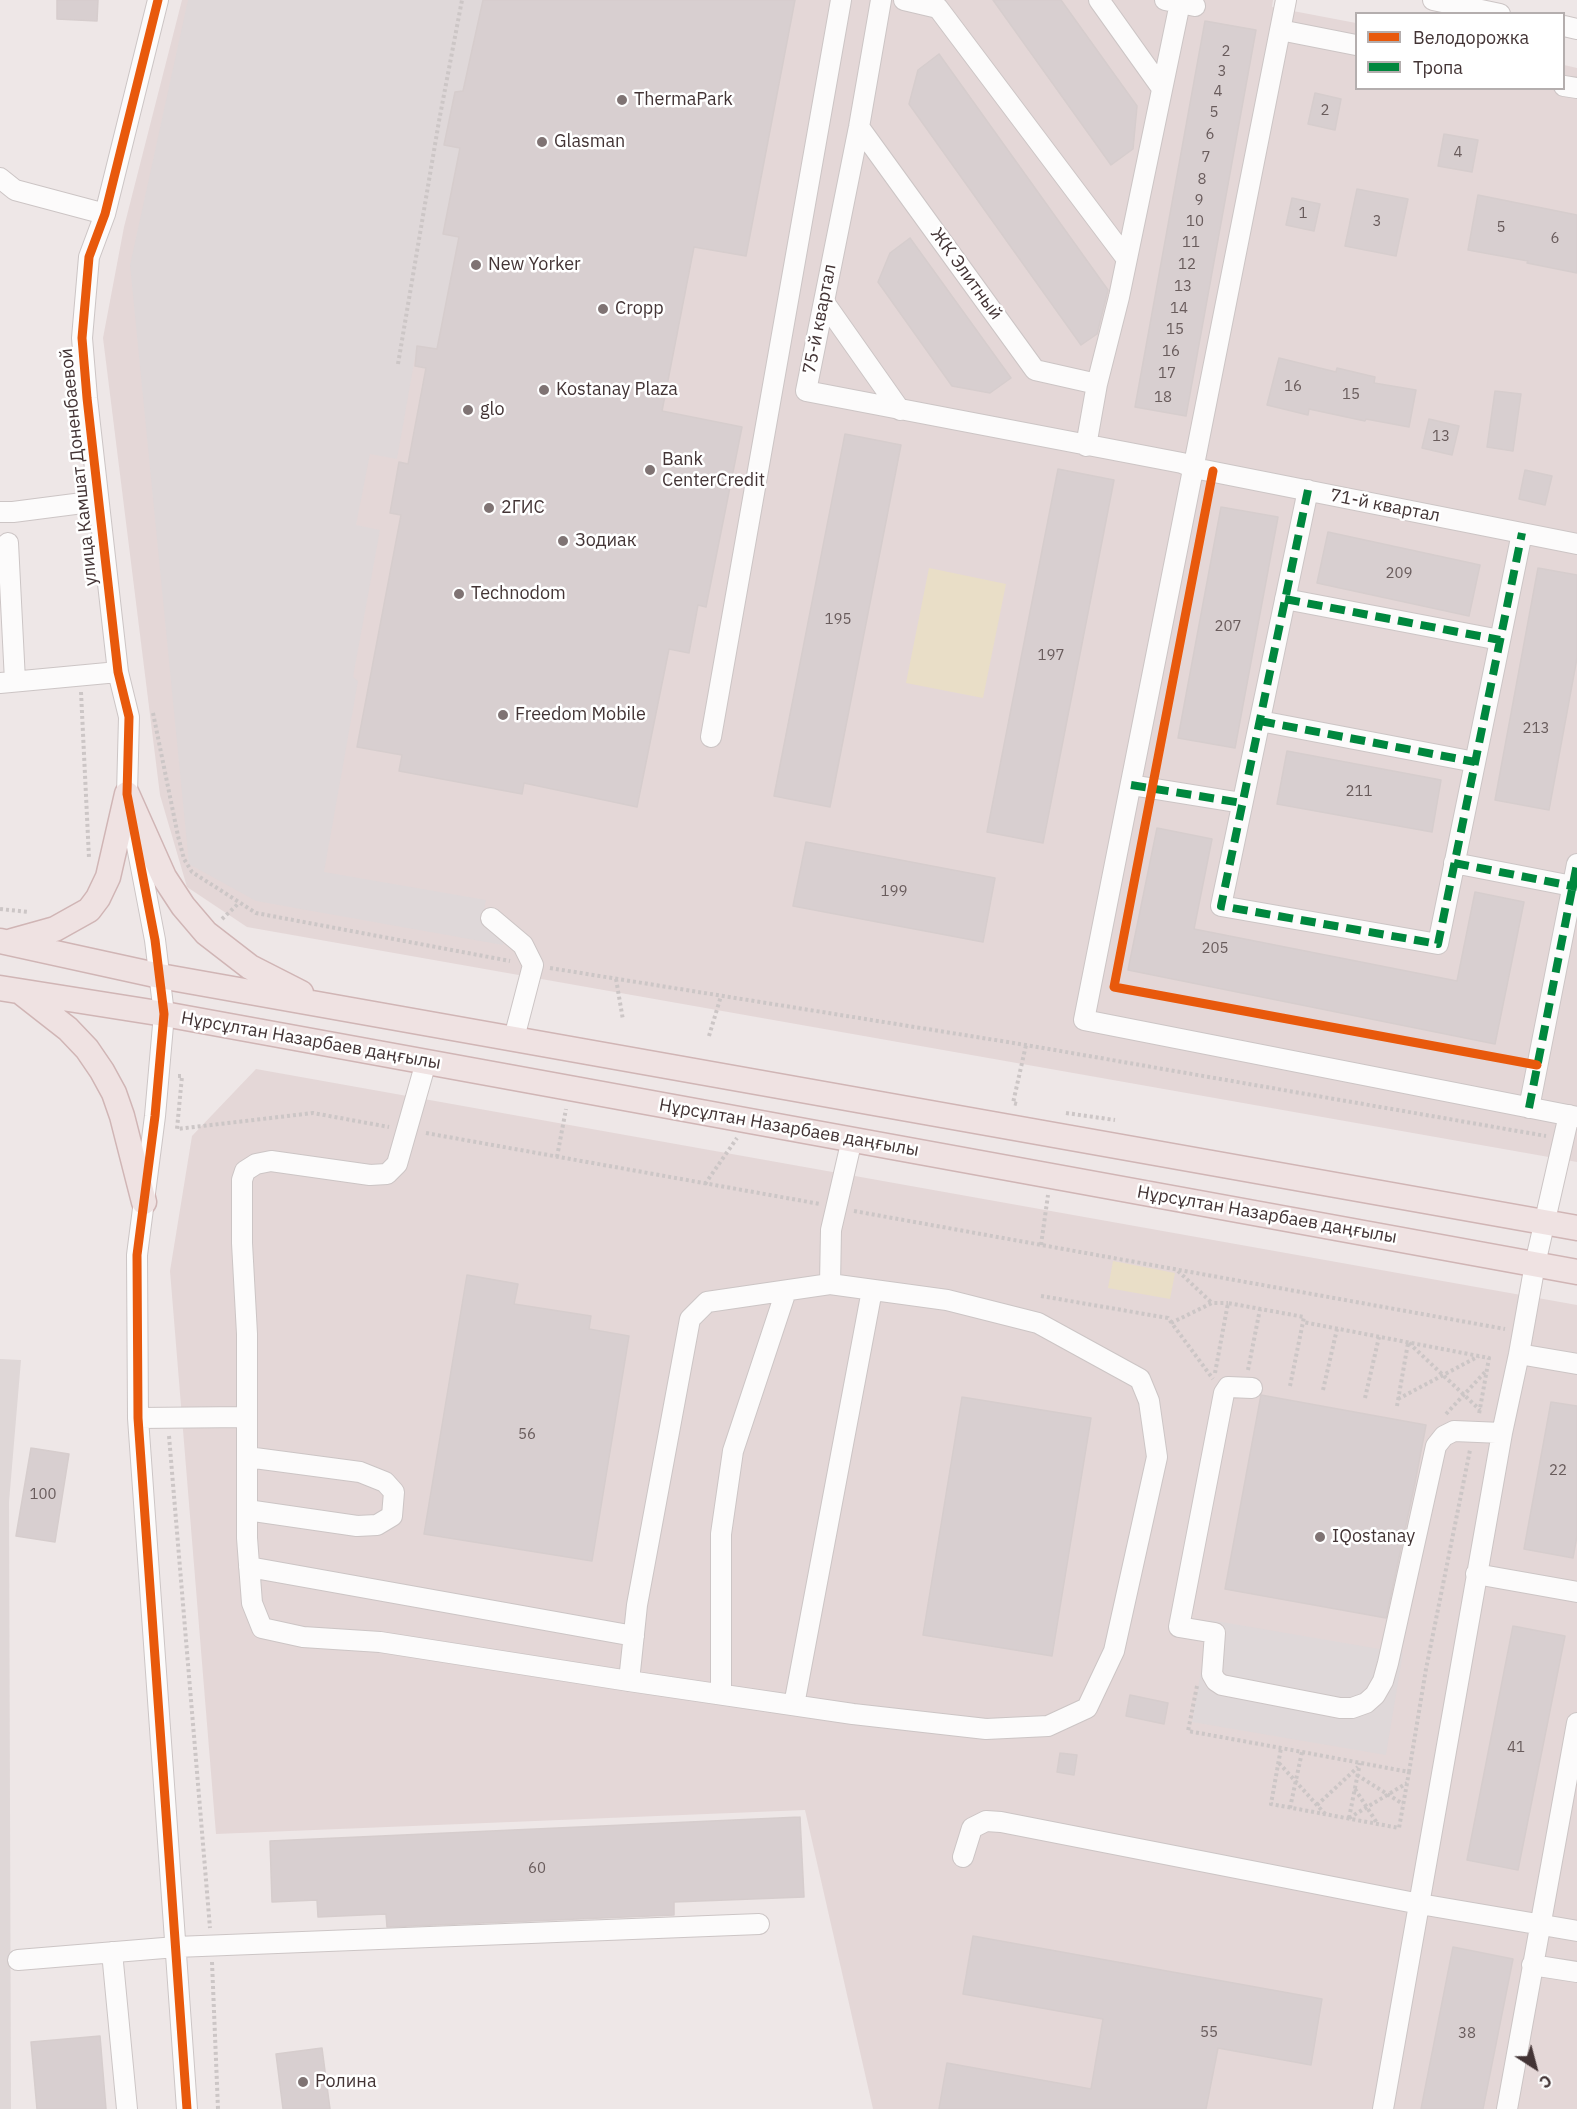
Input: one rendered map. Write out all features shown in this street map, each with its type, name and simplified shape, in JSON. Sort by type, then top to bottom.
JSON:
[{"type":"main road","points":[[3,942],[54,929],[89,910],[98,898],[108,877],[127,794]]},
{"type":"main road","points":[[127,794],[164,878],[183,906],[206,933],[250,967],[320,1003]]},
{"type":"main road","points":[[3,942],[160,976],[1577,1227]]},
{"type":"main road","points":[[10,990],[68,1029],[87,1049],[102,1071],[114,1093],[122,1116],[144,1202]]},
{"type":"main road","name":"Нұрсұлтан Назарбаев даңғылы","points":[[10,990],[164,1014],[1577,1272]]},
{"type":"street","name":"улица Камшат Доненбаевой","points":[[158,0],[105,214],[89,257],[82,338],[118,672],[129,717],[127,794],[160,976],[164,1014],[155,1116],[137,1255],[138,1418],[187,2109]]},
{"type":"street","points":[[711,737],[833,40],[842,0]]},
{"type":"street","name":"75-й квартал","points":[[881,0],[859,128],[806,391],[1182,463],[1194,468]]},
{"type":"street","points":[[904,0],[938,8],[1126,258]]},
{"type":"street","points":[[1099,0],[1161,87]]},
{"type":"street","points":[[1286,0],[1084,1020],[1573,1116],[1564,1139],[1535,1264],[1520,1354],[1502,1433],[1383,2109]]},
{"type":"street","points":[[1441,1],[1491,12]]},
{"type":"street","points":[[1086,446],[1097,384],[1180,3]]},
{"type":"street","points":[[1280,30],[1355,45]]},
{"type":"street","name":"ЖК Элитный","points":[[859,128],[1035,370],[1097,384]]},
{"type":"street","points":[[0,178],[15,190],[105,214]]},
{"type":"street","points":[[824,302],[900,410]]},
{"type":"street","name":"71-й квартал","points":[[1194,468],[1577,544]]},
{"type":"street","points":[[1308,490],[1221,906],[1438,944],[1522,533]]},
{"type":"street","points":[[0,512],[98,501]]},
{"type":"street","points":[[8,543],[8,682],[118,672]]},
{"type":"street","points":[[1285,599],[1500,640]]},
{"type":"street","points":[[1260,721],[1475,762]]},
{"type":"street","points":[[1131,785],[1242,803]]},
{"type":"street","points":[[1454,863],[1575,886]]},
{"type":"street","points":[[1529,1108],[1575,886],[1577,864]]},
{"type":"street","points":[[491,918],[523,945],[533,965],[514,1038]]},
{"type":"street","points":[[426,1062],[397,1164],[387,1174],[370,1175],[271,1161],[256,1164],[245,1170],[242,1180],[242,1243],[247,1334],[249,1567],[252,1603],[262,1628],[303,1637],[380,1642],[720,1694],[794,1705],[986,1729],[1048,1726],[1088,1708],[1114,1651],[1156,1457],[1149,1401],[1140,1379],[1038,1323],[947,1300],[830,1284],[707,1302],[690,1319],[637,1605],[629,1680]]},
{"type":"street","points":[[830,1284],[831,1230],[852,1139]]},
{"type":"street","points":[[794,1705],[872,1290]]},
{"type":"street","points":[[720,1694],[721,1534],[733,1451],[786,1291]]},
{"type":"street","points":[[1520,1354],[1577,1364]]},
{"type":"street","points":[[1249,1383],[1228,1388],[1224,1393],[1179,1627],[1215,1633],[1212,1674],[1222,1685],[1328,1706],[1352,1708],[1366,1703],[1375,1695],[1388,1663],[1436,1446],[1444,1436],[1454,1431],[1502,1433]]},
{"type":"street","points":[[138,1418],[247,1417]]},
{"type":"street","points":[[247,1457],[360,1472],[385,1482],[394,1492],[392,1516],[377,1525],[357,1526],[247,1510]]},
{"type":"street","points":[[249,1567],[634,1636]]},
{"type":"street","points":[[1476,1574],[1577,1592]]},
{"type":"street","points":[[1507,2109],[1577,1723]]},
{"type":"street","points":[[963,1857],[972,1828],[986,1821],[1001,1822],[1420,1904],[1577,1931]]},
{"type":"street","points":[[18,1960],[176,1947],[759,1924]]},
{"type":"street","points":[[112,1952],[127,2109]]},
{"type":"street","points":[[1532,1965],[1577,1971]]},
{"type":"path","points":[[398,363],[462,0]]},
{"type":"path","points":[[80,675],[89,861]]},
{"type":"path","points":[[153,712],[184,859],[192,872],[256,913],[533,965],[1026,1045],[1564,1139]]},
{"type":"path","points":[[0,909],[38,912]]},
{"type":"path","points":[[616,979],[623,1020]]},
{"type":"path","points":[[709,1036],[721,996]]},
{"type":"path","points":[[1024,1106],[1013,1103],[1026,1045]]},
{"type":"path","points":[[557,1156],[570,1088]]},
{"type":"path","points":[[1058,1112],[1115,1120]]},
{"type":"path","points":[[705,1184],[750,1121]]},
{"type":"path","points":[[1041,1245],[1048,1194]]},
{"type":"path","points":[[1176,1269],[1212,1304]]},
{"type":"path","points":[[1041,1296],[1168,1318],[1214,1380]]},
{"type":"path","points":[[1172,1323],[1212,1304],[1228,1303]]},
{"type":"path","points":[[1249,1383],[1260,1309]]},
{"type":"path","points":[[1290,1386],[1303,1320],[1336,1329],[1489,1358],[1426,1669],[1408,1782],[1399,1828],[1271,1804],[1281,1748],[1409,1773]]},
{"type":"path","points":[[1323,1390],[1336,1329]]},
{"type":"path","points":[[1365,1398],[1379,1337]]},
{"type":"path","points":[[1408,1342],[1480,1410]]},
{"type":"path","points":[[1397,1406],[1408,1342]]},
{"type":"path","points":[[1398,1399],[1480,1356]]},
{"type":"path","points":[[1444,1416],[1487,1371]]},
{"type":"path","points":[[167,1418],[211,1946],[218,2109]]},
{"type":"path","points":[[1290,1808],[1302,1752]]},
{"type":"path","points":[[1279,1762],[1326,1815]]},
{"type":"path","points":[[1348,1819],[1359,1765]]},
{"type":"path","points":[[1317,1804],[1359,1765]]},
{"type":"path","points":[[1358,1774],[1403,1803]]},
{"type":"path","points":[[1348,1819],[1408,1782]]},
{"type":"path","points":[[1355,1788],[1378,1824]]},
{"type":"shaded area","points":[[182,0],[1273,0],[1272,7],[1355,23],[1355,90],[1565,90],[1565,65],[1577,68],[1577,1162],[247,927],[187,887],[160,795],[103,338],[124,227]]},
{"type":"shaded area","points":[[188,0],[483,0],[463,91],[455,92],[444,145],[460,148],[443,234],[459,237],[437,349],[417,346],[397,459],[370,454],[356,525],[380,530],[353,677],[358,681],[324,872],[486,900],[482,920],[507,925],[503,945],[256,901],[189,864],[130,265]]},
{"type":"shaded area","points":[[929,568],[1006,584],[983,698],[906,683]]},
{"type":"shaded area","points":[[256,1069],[1577,1305],[1577,2109],[873,2109],[805,1810],[216,1834],[170,1271],[192,1136]]},
{"type":"shaded area","points":[[1113,1261],[1175,1273],[1170,1299],[1108,1288]]},
{"type":"shaded area","points":[[0,1359],[21,1360],[9,1502],[11,2109],[0,2109]]},
{"type":"shaded area","points":[[1210,1620],[1403,1653],[1386,1755],[1192,1722]]},
{"type":"building","points":[[57,0],[98,0],[97,21],[57,19]]},
{"type":"building","name":"Kostanay Plaza","points":[[483,0],[795,0],[746,256],[694,247],[662,411],[742,427],[706,607],[698,605],[689,653],[669,649],[637,807],[524,783],[522,794],[399,771],[402,755],[357,747],[401,515],[390,513],[399,462],[408,464],[426,368],[415,366],[417,346],[437,349],[459,237],[443,234],[460,148],[444,145],[455,92],[463,91]]},
{"type":"building","points":[[993,0],[1061,0],[1137,106],[1133,149],[1111,165]]},
{"type":"building","points":[[1205,21],[1256,30],[1186,416],[1135,407]]},
{"type":"building","points":[[939,54],[1108,290],[1097,334],[1081,345],[909,104],[918,70]]},
{"type":"building","points":[[1315,93],[1341,99],[1335,130],[1308,124]]},
{"type":"building","points":[[1444,134],[1478,140],[1472,172],[1438,166]]},
{"type":"building","points":[[1357,189],[1408,199],[1396,256],[1345,246]]},
{"type":"building","points":[[1478,195],[1577,215],[1577,273],[1468,250]]},
{"type":"building","points":[[1292,198],[1320,204],[1314,231],[1286,225]]},
{"type":"building","points":[[910,238],[1011,378],[990,393],[952,386],[878,282],[890,253]]},
{"type":"building","points":[[1279,358],[1336,372],[1337,368],[1375,377],[1374,383],[1416,390],[1409,427],[1366,419],[1365,421],[1309,409],[1308,415],[1267,405]]},
{"type":"building","points":[[1495,391],[1521,394],[1513,451],[1487,447]]},
{"type":"building","points":[[1429,419],[1459,426],[1452,455],[1422,448]]},
{"type":"building","points":[[845,434],[901,445],[830,807],[774,796]]},
{"type":"building","points":[[1058,469],[1114,480],[1043,843],[987,832]]},
{"type":"building","points":[[1525,470],[1552,476],[1545,505],[1519,499]]},
{"type":"building","points":[[1221,507],[1278,517],[1235,748],[1178,738]]},
{"type":"building","points":[[1328,532],[1480,565],[1469,616],[1317,583]]},
{"type":"building","points":[[1538,568],[1577,575],[1577,658],[1549,810],[1495,800]]},
{"type":"building","points":[[1287,751],[1441,780],[1432,832],[1277,804]]},
{"type":"building","points":[[1157,828],[1212,839],[1194,929],[1457,981],[1475,892],[1524,902],[1495,1044],[1128,970]]},
{"type":"building","points":[[806,842],[995,878],[983,942],[793,906]]},
{"type":"building","points":[[467,1275],[518,1284],[514,1304],[591,1316],[589,1329],[629,1336],[592,1561],[424,1534]]},
{"type":"building","name":"IQostanay","points":[[1261,1395],[1426,1425],[1386,1618],[1225,1589]]},
{"type":"building","points":[[962,1397],[1091,1418],[1052,1656],[923,1635]]},
{"type":"building","points":[[1551,1402],[1577,1406],[1577,1536],[1573,1558],[1524,1549]]},
{"type":"building","points":[[31,1448],[69,1454],[55,1542],[16,1536]]},
{"type":"building","points":[[1513,1626],[1565,1636],[1518,1870],[1467,1860]]},
{"type":"building","points":[[1130,1695],[1168,1703],[1164,1724],[1126,1716]]},
{"type":"building","points":[[1060,1753],[1077,1755],[1074,1775],[1057,1772]]},
{"type":"building","points":[[800,1817],[804,1897],[674,1902],[674,1915],[387,1927],[386,1914],[318,1917],[317,1900],[272,1902],[270,1841]]},
{"type":"building","points":[[973,1936],[1322,1999],[1311,2065],[1218,2048],[1206,2109],[939,2109],[947,2063],[1091,2089],[1103,2019],[963,1994]]},
{"type":"building","points":[[1453,1947],[1513,1959],[1483,2109],[1421,2109]]},
{"type":"building","points":[[100,2036],[106,2109],[37,2109],[31,2042]]},
{"type":"building","name":"Ролина","points":[[322,2048],[330,2109],[283,2109],[276,2054]]},
{"type":"marked path","points":[[1308,490],[1221,906],[1438,944],[1522,533]]},
{"type":"marked path","points":[[1285,599],[1500,640]]},
{"type":"marked path","points":[[1260,721],[1475,762]]},
{"type":"marked path","points":[[1131,785],[1242,803]]},
{"type":"marked path","points":[[1454,863],[1577,887]]},
{"type":"marked path","points":[[1529,1108],[1577,864]]},
{"type":"cycle path","points":[[158,0],[105,214],[89,257],[82,338],[118,672],[129,717],[127,794],[155,940],[164,1014],[155,1116],[137,1255],[138,1418],[187,2109]]},
{"type":"cycle path","points":[[1213,471],[1114,987],[1537,1065]]},
{"type":"place","name":"ThermaPark","points":[[622,100]]},
{"type":"place","name":"Glasman","points":[[542,142]]},
{"type":"place","name":"New Yorker","points":[[476,265]]},
{"type":"place","name":"Cropp","points":[[603,309]]},
{"type":"place","name":"Kostanay Plaza","points":[[544,390]]},
{"type":"place","name":"glo","points":[[468,410]]},
{"type":"place","name":"Bank CenterCredit","points":[[650,470]]},
{"type":"place","name":"2ГИС","points":[[489,508]]},
{"type":"place","name":"Зодиак","points":[[563,541]]},
{"type":"place","name":"Technodom","points":[[459,594]]},
{"type":"place","name":"Freedom Mobile","points":[[503,715]]},
{"type":"place","name":"IQostanay","points":[[1320,1537]]},
{"type":"place","name":"Ролина","points":[[303,2082]]}]
